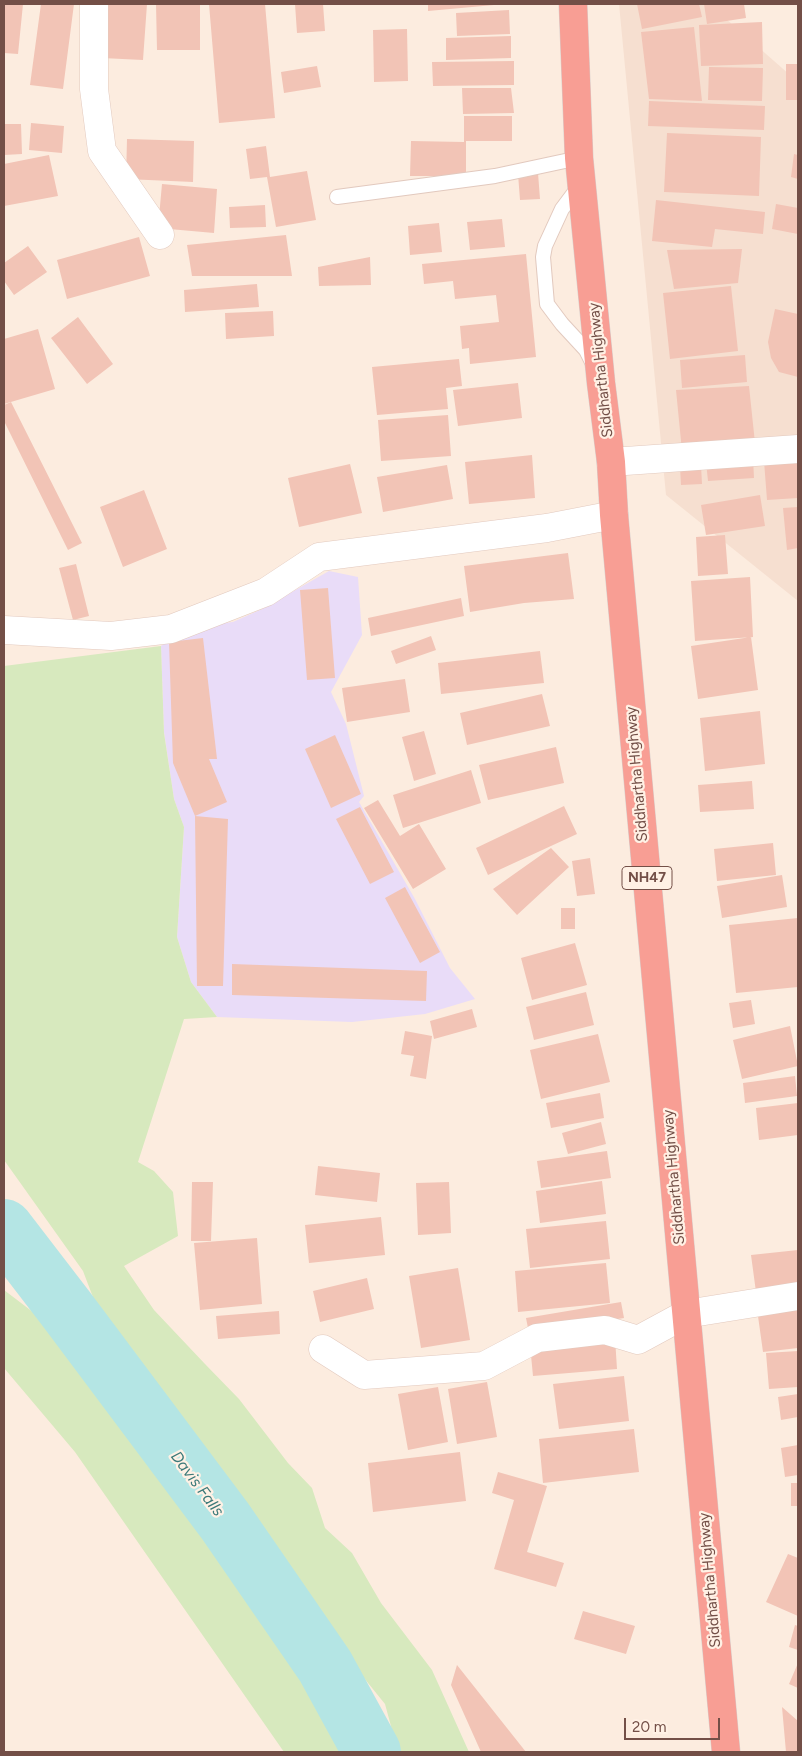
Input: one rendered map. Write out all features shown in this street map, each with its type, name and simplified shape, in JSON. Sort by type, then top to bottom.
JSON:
[{"type":"highway","name":"Siddhartha Highway","points":[[574,4],[581,170],[611,462],[614,516],[726,1752]]},
{"type":"street","points":[[94,4],[94,89],[102,151],[160,235]]},
{"type":"street","points":[[611,462],[798,449]]},
{"type":"street","points":[[4,630],[111,636],[172,629],[266,592],[319,557],[547,528],[614,516]]},
{"type":"street","points":[[323,1349],[364,1375],[484,1366],[537,1338],[605,1330],[638,1340],[686,1314],[798,1296]]},
{"type":"lane","points":[[337,197],[495,176],[581,170]]},
{"type":"lane","points":[[581,170],[545,246],[543,257],[547,304],[586,350],[602,384]]},
{"type":"shaded area","points":[[619,4],[709,4],[798,82],[798,601],[666,495]]},
{"type":"shaded area","points":[[329,571],[358,577],[362,635],[331,692],[346,724],[364,796],[359,802],[415,899],[450,968],[475,999],[425,1014],[352,1022],[217,1017],[191,982],[177,937],[184,827],[174,799],[164,732],[161,646],[187,627],[233,622],[262,609]]},
{"type":"green space","points":[[161,646],[164,733],[174,799],[184,827],[177,937],[191,982],[217,1017],[184,1019],[138,1162],[154,1171],[173,1192],[178,1236],[124,1266],[154,1310],[239,1399],[288,1463],[312,1488],[325,1528],[352,1553],[381,1603],[432,1670],[469,1752],[398,1752],[385,1704],[326,1631],[293,1610],[237,1501],[112,1347],[83,1271],[4,1160],[4,666]]},
{"type":"green space","points":[[4,1290],[71,1341],[102,1397],[159,1470],[203,1538],[264,1617],[299,1649],[365,1752],[284,1752],[75,1452],[4,1368]]},
{"type":"building","points":[[4,4],[23,4],[18,54],[4,53]]},
{"type":"building","points":[[41,4],[74,4],[63,89],[30,85]]},
{"type":"building","points":[[105,4],[147,4],[143,60],[102,58]]},
{"type":"building","points":[[156,4],[200,4],[200,50],[157,50]]},
{"type":"building","points":[[209,4],[265,4],[275,118],[219,123]]},
{"type":"building","points":[[295,4],[323,4],[325,31],[297,33]]},
{"type":"building","points":[[428,4],[494,4],[494,5],[428,11]]},
{"type":"building","points":[[637,4],[699,4],[702,17],[642,29]]},
{"type":"building","points":[[704,4],[744,4],[746,18],[707,24]]},
{"type":"building","points":[[509,10],[510,34],[457,36],[456,13]]},
{"type":"building","points":[[762,22],[763,64],[701,66],[699,25]]},
{"type":"building","points":[[694,27],[702,101],[649,99],[641,32]]},
{"type":"building","points":[[407,29],[408,81],[374,82],[373,30]]},
{"type":"building","points":[[511,36],[511,58],[446,60],[446,38]]},
{"type":"building","points":[[514,61],[514,85],[433,86],[432,62]]},
{"type":"building","points":[[786,64],[798,64],[798,100],[786,100]]},
{"type":"building","points":[[317,66],[321,87],[284,93],[281,72]]},
{"type":"building","points":[[709,67],[763,68],[762,101],[708,100]]},
{"type":"building","points":[[462,88],[511,88],[514,113],[463,114]]},
{"type":"building","points":[[649,101],[765,106],[764,130],[648,126]]},
{"type":"building","points":[[464,116],[512,116],[512,141],[466,141],[466,176],[410,176],[411,141],[464,142]]},
{"type":"building","points":[[31,123],[64,126],[62,153],[29,150]]},
{"type":"building","points":[[4,124],[21,124],[22,154],[4,155]]},
{"type":"building","points":[[667,133],[761,137],[759,196],[664,192]]},
{"type":"building","points":[[127,139],[194,141],[193,182],[126,179]]},
{"type":"building","points":[[266,146],[270,177],[307,171],[316,220],[276,227],[267,177],[250,179],[246,149]]},
{"type":"building","points":[[794,154],[798,155],[798,179],[791,177]]},
{"type":"building","points":[[49,155],[58,196],[4,206],[4,164]]},
{"type":"building","points":[[538,173],[540,199],[520,200],[518,174]]},
{"type":"building","points":[[162,184],[217,189],[214,233],[158,228]]},
{"type":"building","points":[[656,200],[765,212],[763,234],[715,229],[712,247],[652,241]]},
{"type":"building","points":[[776,204],[798,208],[798,234],[772,229]]},
{"type":"building","points":[[265,205],[266,227],[230,228],[229,207]]},
{"type":"building","points":[[502,219],[505,247],[470,250],[467,222]]},
{"type":"building","points":[[439,223],[442,252],[410,255],[408,226]]},
{"type":"building","points":[[286,235],[292,276],[192,276],[187,245]]},
{"type":"building","points":[[139,237],[150,276],[67,299],[57,260]]},
{"type":"building","points":[[28,246],[47,272],[14,295],[4,281],[4,263]]},
{"type":"building","points":[[742,249],[738,283],[674,289],[667,250]]},
{"type":"building","points":[[526,254],[536,357],[470,364],[469,348],[462,349],[460,326],[499,322],[496,295],[455,299],[453,281],[424,284],[422,264]]},
{"type":"building","points":[[370,257],[371,285],[319,286],[318,267]]},
{"type":"building","points":[[257,284],[259,307],[185,312],[184,290]]},
{"type":"building","points":[[731,286],[738,351],[670,359],[663,293]]},
{"type":"building","points":[[775,309],[798,314],[798,377],[779,372],[771,358],[768,342]]},
{"type":"building","points":[[273,311],[274,336],[226,339],[225,313]]},
{"type":"building","points":[[78,317],[113,364],[87,384],[51,338]]},
{"type":"building","points":[[38,329],[55,389],[4,404],[4,339]]},
{"type":"building","points":[[745,355],[747,382],[682,388],[680,360]]},
{"type":"building","points":[[459,359],[462,386],[446,388],[448,409],[377,415],[372,367]]},
{"type":"building","points":[[518,383],[522,418],[458,426],[453,390]]},
{"type":"building","points":[[749,386],[755,443],[682,451],[676,390]]},
{"type":"building","points":[[11,402],[82,543],[68,550],[4,421],[4,405]]},
{"type":"building","points":[[448,415],[451,456],[381,461],[378,420]]},
{"type":"building","points":[[532,455],[535,498],[469,504],[465,462]]},
{"type":"building","points":[[753,458],[754,478],[708,481],[706,462]]},
{"type":"building","points":[[798,458],[798,498],[767,500],[764,461]]},
{"type":"building","points":[[350,464],[362,513],[299,527],[288,478]]},
{"type":"building","points":[[447,465],[453,499],[383,512],[377,477]]},
{"type":"building","points":[[701,465],[702,484],[681,485],[680,467]]},
{"type":"building","points":[[144,490],[167,549],[123,567],[100,507]]},
{"type":"building","points":[[760,495],[765,526],[706,535],[701,505]]},
{"type":"building","points":[[798,507],[798,548],[787,550],[783,508]]},
{"type":"building","points":[[725,535],[728,574],[698,576],[696,537]]},
{"type":"building","points":[[568,553],[574,599],[524,603],[470,612],[464,566]]},
{"type":"building","points":[[76,564],[89,616],[73,620],[59,568]]},
{"type":"building","points":[[750,577],[753,637],[695,641],[691,581]]},
{"type":"building","points":[[328,588],[335,678],[307,680],[300,590]]},
{"type":"building","points":[[461,598],[464,616],[371,636],[368,618]]},
{"type":"building","points":[[431,636],[436,650],[396,664],[391,651]]},
{"type":"building","points":[[751,637],[758,690],[698,699],[691,646]]},
{"type":"building","points":[[203,638],[217,759],[209,759],[227,802],[195,816],[173,763],[169,642]]},
{"type":"building","points":[[540,651],[544,683],[441,694],[438,663]]},
{"type":"building","points":[[405,679],[410,712],[347,722],[342,688]]},
{"type":"building","points":[[542,694],[550,726],[467,745],[460,713]]},
{"type":"building","points":[[760,711],[765,764],[705,771],[700,718]]},
{"type":"building","points":[[424,731],[436,774],[414,781],[402,737]]},
{"type":"building","points":[[335,735],[361,794],[331,808],[305,749]]},
{"type":"building","points":[[556,747],[564,783],[488,800],[479,765]]},
{"type":"building","points":[[471,770],[481,803],[403,828],[393,795]]},
{"type":"building","points":[[752,781],[754,809],[700,812],[698,785]]},
{"type":"building","points":[[378,800],[400,836],[419,824],[446,869],[413,889],[364,808]]},
{"type":"building","points":[[564,806],[577,834],[488,875],[476,848]]},
{"type":"building","points":[[360,807],[394,872],[370,884],[336,819]]},
{"type":"building","points":[[195,816],[228,819],[223,986],[197,986]]},
{"type":"building","points":[[773,843],[776,875],[717,881],[714,849]]},
{"type":"building","points":[[551,848],[569,867],[517,915],[493,889]]},
{"type":"building","points":[[590,858],[595,894],[577,896],[572,861]]},
{"type":"building","points":[[782,875],[787,907],[722,918],[717,886]]},
{"type":"building","points":[[405,887],[440,952],[420,963],[385,898]]},
{"type":"building","points":[[561,908],[575,908],[575,929],[561,929]]},
{"type":"building","points":[[798,918],[798,987],[736,993],[729,925]]},
{"type":"building","points":[[575,943],[587,985],[532,1000],[521,958]]},
{"type":"building","points":[[232,964],[427,971],[426,1001],[232,995]]},
{"type":"building","points":[[586,992],[594,1025],[534,1040],[526,1007]]},
{"type":"building","points":[[751,1000],[755,1024],[733,1028],[729,1003]]},
{"type":"building","points":[[472,1009],[477,1027],[434,1039],[430,1021]]},
{"type":"building","points":[[790,1026],[798,1066],[742,1079],[733,1040]]},
{"type":"building","points":[[405,1031],[432,1036],[426,1079],[410,1076],[414,1056],[401,1054]]},
{"type":"building","points":[[598,1034],[610,1082],[541,1099],[530,1050]]},
{"type":"building","points":[[795,1076],[797,1096],[745,1103],[743,1083]]},
{"type":"building","points":[[600,1093],[604,1118],[551,1128],[546,1103]]},
{"type":"building","points":[[798,1103],[798,1135],[759,1140],[756,1108]]},
{"type":"building","points":[[601,1122],[606,1144],[568,1154],[562,1133]]},
{"type":"building","points":[[607,1151],[611,1178],[541,1188],[537,1161]]},
{"type":"building","points":[[318,1166],[380,1173],[377,1202],[315,1195]]},
{"type":"building","points":[[602,1181],[606,1214],[540,1223],[536,1191]]},
{"type":"building","points":[[192,1182],[213,1182],[211,1241],[191,1241]]},
{"type":"building","points":[[449,1182],[451,1233],[418,1235],[416,1183]]},
{"type":"building","points":[[381,1217],[385,1255],[309,1263],[305,1225]]},
{"type":"building","points":[[606,1221],[610,1259],[530,1268],[526,1229]]},
{"type":"building","points":[[257,1238],[262,1304],[200,1310],[194,1243]]},
{"type":"building","points":[[798,1250],[798,1287],[756,1292],[751,1255]]},
{"type":"building","points":[[606,1263],[610,1303],[518,1312],[515,1271]]},
{"type":"building","points":[[458,1268],[470,1340],[421,1348],[409,1276]]},
{"type":"building","points":[[367,1278],[374,1309],[320,1322],[313,1291]]},
{"type":"building","points":[[621,1302],[624,1318],[529,1333],[526,1318]]},
{"type":"building","points":[[798,1304],[798,1348],[763,1352],[757,1309]]},
{"type":"building","points":[[279,1311],[280,1334],[218,1339],[216,1316]]},
{"type":"building","points":[[615,1338],[617,1369],[533,1376],[530,1345]]},
{"type":"building","points":[[798,1351],[798,1387],[769,1389],[766,1353]]},
{"type":"building","points":[[624,1376],[629,1421],[559,1429],[553,1384]]},
{"type":"building","points":[[487,1382],[497,1437],[457,1444],[448,1389]]},
{"type":"building","points":[[438,1387],[448,1442],[408,1450],[398,1394]]},
{"type":"building","points":[[798,1394],[798,1417],[781,1420],[778,1397]]},
{"type":"building","points":[[634,1429],[639,1472],[543,1483],[539,1439]]},
{"type":"building","points":[[798,1445],[798,1475],[785,1477],[781,1448]]},
{"type":"building","points":[[460,1452],[466,1501],[373,1512],[368,1463]]},
{"type":"building","points":[[498,1472],[547,1486],[527,1552],[564,1563],[556,1587],[494,1569],[514,1500],[492,1493]]},
{"type":"building","points":[[791,1483],[798,1483],[798,1506],[791,1506]]},
{"type":"building","points":[[788,1554],[798,1558],[798,1616],[766,1602]]},
{"type":"building","points":[[583,1611],[635,1626],[626,1654],[574,1639]]},
{"type":"building","points":[[795,1625],[798,1626],[798,1650],[789,1647]]},
{"type":"building","points":[[798,1663],[798,1688],[789,1684]]},
{"type":"building","points":[[457,1665],[526,1752],[481,1752],[451,1685]]},
{"type":"building","points":[[782,1707],[798,1721],[798,1752],[786,1752]]},
{"type":"waterway","name":"Davis Falls","points":[[4,1228],[225,1521],[325,1666],[372,1752]]}]
